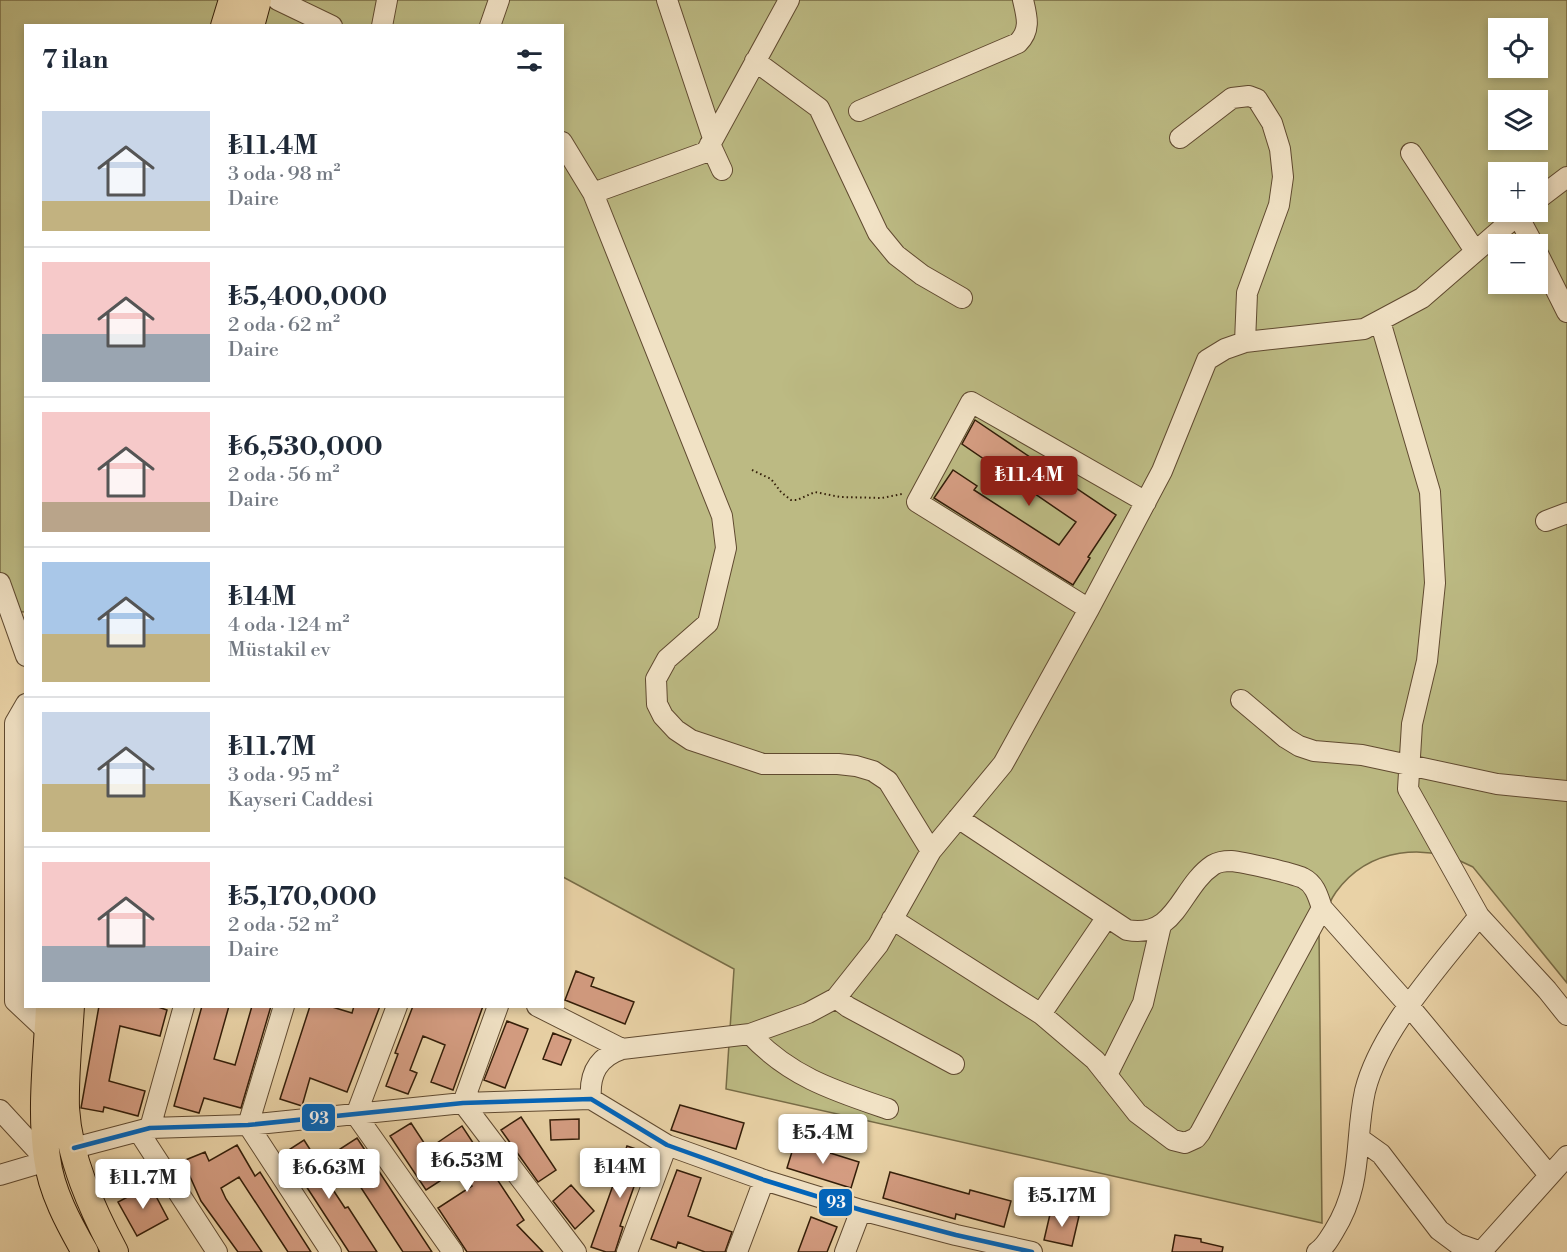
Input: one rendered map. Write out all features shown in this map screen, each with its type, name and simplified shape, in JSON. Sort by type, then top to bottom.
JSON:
[{"type":"main road","points":[[225,24],[232,0]]},
{"type":"main road","points":[[252,24],[258,0]]},
{"type":"main road","points":[[49,1008],[45,1116],[47,1161],[62,1207],[85,1252]]},
{"type":"main road","points":[[70,1008],[66,1110],[87,1195],[116,1252]]},
{"type":"street","points":[[278,0],[328,24]]},
{"type":"street","points":[[382,24],[387,0]]},
{"type":"street","points":[[491,24],[500,0]]},
{"type":"street","points":[[667,0],[722,170]]},
{"type":"street","points":[[593,193],[706,152],[789,0]]},
{"type":"street","points":[[859,111],[1018,44],[1027,30],[1028,21],[1023,0]]},
{"type":"street","points":[[755,61],[819,108],[878,233],[896,255],[922,275],[962,298]]},
{"type":"street","points":[[1180,138],[1232,98],[1249,96],[1257,99],[1272,123],[1280,149],[1283,177],[1279,205],[1247,293],[1245,342]]},
{"type":"street","points":[[564,145],[593,193],[722,516],[726,548],[708,623],[667,658],[656,679],[657,704],[663,716],[676,730],[691,740],[763,764],[838,764],[873,771],[888,781],[931,851]]},
{"type":"street","points":[[1412,153],[1475,252]]},
{"type":"street","points":[[1548,191],[1567,177]]},
{"type":"street","points":[[591,1099],[590,1086],[593,1074],[599,1062],[609,1053],[622,1049],[750,1034],[808,1013],[836,998],[878,945],[931,851],[1003,764],[1162,471],[1207,360],[1225,349],[1245,342],[1364,329],[1422,298],[1509,222]]},
{"type":"street","points":[[1548,274],[1567,312]]},
{"type":"street","points":[[1380,321],[1430,492],[1431,503],[1435,583],[1427,661],[1412,724],[1408,789],[1479,916],[1567,1015]]},
{"type":"street","points":[[1089,609],[917,502],[923,490],[970,402],[1146,502]]},
{"type":"street","points":[[1546,521],[1567,513]]},
{"type":"street","points":[[0,583],[3,608],[24,652]]},
{"type":"street","points":[[1241,700],[1286,738],[1314,751],[1362,755],[1497,784],[1567,791]]},
{"type":"street","points":[[24,707],[15,723],[15,1001],[48,1032]]},
{"type":"street","points":[[958,818],[1127,930],[1138,932],[1150,931],[1161,925],[1214,865],[1229,861],[1302,878],[1312,885],[1318,894],[1322,908],[1410,1007],[1549,1175]]},
{"type":"street","points":[[892,919],[1041,1014],[1095,1060],[1137,1113],[1173,1140],[1185,1143],[1196,1138],[1237,1068],[1322,908]]},
{"type":"street","points":[[1323,1251],[1344,1216],[1356,1178],[1365,1090],[1383,1045],[1479,916]]},
{"type":"street","points":[[1041,1014],[1107,917]]},
{"type":"street","points":[[1107,1075],[1143,1003],[1161,925]]},
{"type":"street","points":[[836,998],[848,1007],[954,1064]]},
{"type":"street","points":[[68,1070],[80,1008]]},
{"type":"street","points":[[183,1008],[144,1130],[217,1252]]},
{"type":"street","points":[[283,1008],[248,1125],[331,1252]]},
{"type":"street","points":[[356,1115],[396,1008]]},
{"type":"street","points":[[463,1103],[497,1008]]},
{"type":"street","points":[[541,1008],[622,1049]]},
{"type":"street","points":[[750,1034],[778,1060],[820,1086],[888,1109]]},
{"type":"street","points":[[74,1148],[144,1130],[248,1125],[463,1103],[591,1099],[667,1145],[764,1180],[861,1210],[953,1244],[1032,1252]]},
{"type":"street","points":[[463,1103],[576,1252]]},
{"type":"street","points":[[0,1110],[47,1161],[0,1175]]},
{"type":"street","points":[[356,1115],[453,1252]]},
{"type":"street","points":[[1360,1139],[1381,1154],[1439,1230],[1458,1244],[1481,1252],[1567,1156]]},
{"type":"street","points":[[627,1252],[667,1145]]},
{"type":"street","points":[[737,1252],[764,1180]]},
{"type":"street","points":[[845,1252],[861,1210]]},
{"type":"path","points":[[752,470],[771,479],[785,497],[797,500],[815,492],[840,497],[882,498],[923,490]]},
{"type":"shaded area","points":[[0,0],[1567,0],[1567,983],[1473,867],[1437,854],[1400,853],[1365,866],[1349,877],[1333,896],[1319,930],[1322,1223],[726,1089],[734,969],[564,878],[564,24],[24,24],[24,612],[0,611]]},
{"type":"building","points":[[975,420],[1116,515],[1088,557],[1090,558],[1073,585],[934,498],[953,470],[977,486],[974,490],[1059,545],[1076,522],[962,444]]},
{"type":"building","points":[[576,971],[594,978],[591,986],[634,1002],[625,1024],[565,1000]]},
{"type":"building","points":[[99,1008],[161,1008],[167,1010],[160,1036],[120,1026],[109,1081],[145,1091],[138,1116],[104,1107],[103,1112],[81,1108]]},
{"type":"building","points":[[201,1008],[228,1008],[214,1059],[235,1065],[251,1008],[270,1008],[241,1108],[204,1098],[199,1113],[174,1106]]},
{"type":"building","points":[[309,1008],[336,1008],[352,1013],[353,1008],[379,1008],[347,1092],[310,1078],[302,1106],[280,1099]]},
{"type":"building","points":[[412,1008],[482,1008],[453,1090],[431,1082],[445,1045],[423,1036],[410,1070],[417,1073],[408,1094],[386,1086],[398,1054],[395,1053]]},
{"type":"building","points":[[507,1021],[528,1029],[505,1088],[484,1080]]},
{"type":"building","points":[[553,1033],[571,1040],[561,1065],[543,1059]]},
{"type":"building","points":[[680,1105],[744,1123],[736,1149],[671,1130]]},
{"type":"building","points":[[521,1117],[556,1170],[538,1182],[501,1130]]},
{"type":"building","points":[[579,1119],[579,1139],[551,1140],[550,1120]]},
{"type":"building","points":[[411,1123],[428,1149],[462,1126],[524,1220],[517,1225],[543,1252],[467,1252],[438,1208],[472,1186],[460,1168],[426,1190],[390,1136]]},
{"type":"building","points":[[357,1138],[432,1252],[403,1252],[337,1151]]},
{"type":"building","points":[[304,1140],[318,1162],[316,1164],[345,1208],[348,1207],[377,1252],[349,1252],[284,1153]]},
{"type":"building","points":[[795,1142],[859,1162],[851,1188],[787,1168]]},
{"type":"building","points":[[237,1145],[255,1176],[260,1172],[311,1252],[288,1252],[239,1177],[221,1188],[262,1252],[238,1252],[201,1201],[183,1161],[205,1152],[209,1161]]},
{"type":"building","points":[[627,1146],[651,1154],[640,1182],[636,1181],[620,1226],[623,1227],[615,1252],[606,1252],[591,1247]]},
{"type":"building","points":[[677,1170],[701,1178],[688,1216],[732,1232],[725,1252],[705,1252],[678,1242],[676,1248],[651,1239]]},
{"type":"building","points":[[890,1172],[969,1194],[970,1190],[1011,1201],[1004,1227],[956,1214],[955,1219],[883,1198]]},
{"type":"building","points":[[150,1185],[168,1219],[137,1236],[118,1202]]},
{"type":"building","points":[[571,1185],[594,1211],[575,1229],[553,1201]]},
{"type":"building","points":[[1051,1210],[1079,1216],[1072,1246],[1044,1240]]},
{"type":"building","points":[[811,1217],[837,1227],[827,1252],[798,1252]]},
{"type":"building","points":[[1175,1235],[1201,1239],[1201,1242],[1223,1247],[1222,1252],[1172,1252]]},
{"type":"transit line","name":"93","points":[[74,1148],[150,1128],[248,1125],[463,1103],[591,1099],[667,1145],[764,1180],[861,1210],[1032,1252]]}]
